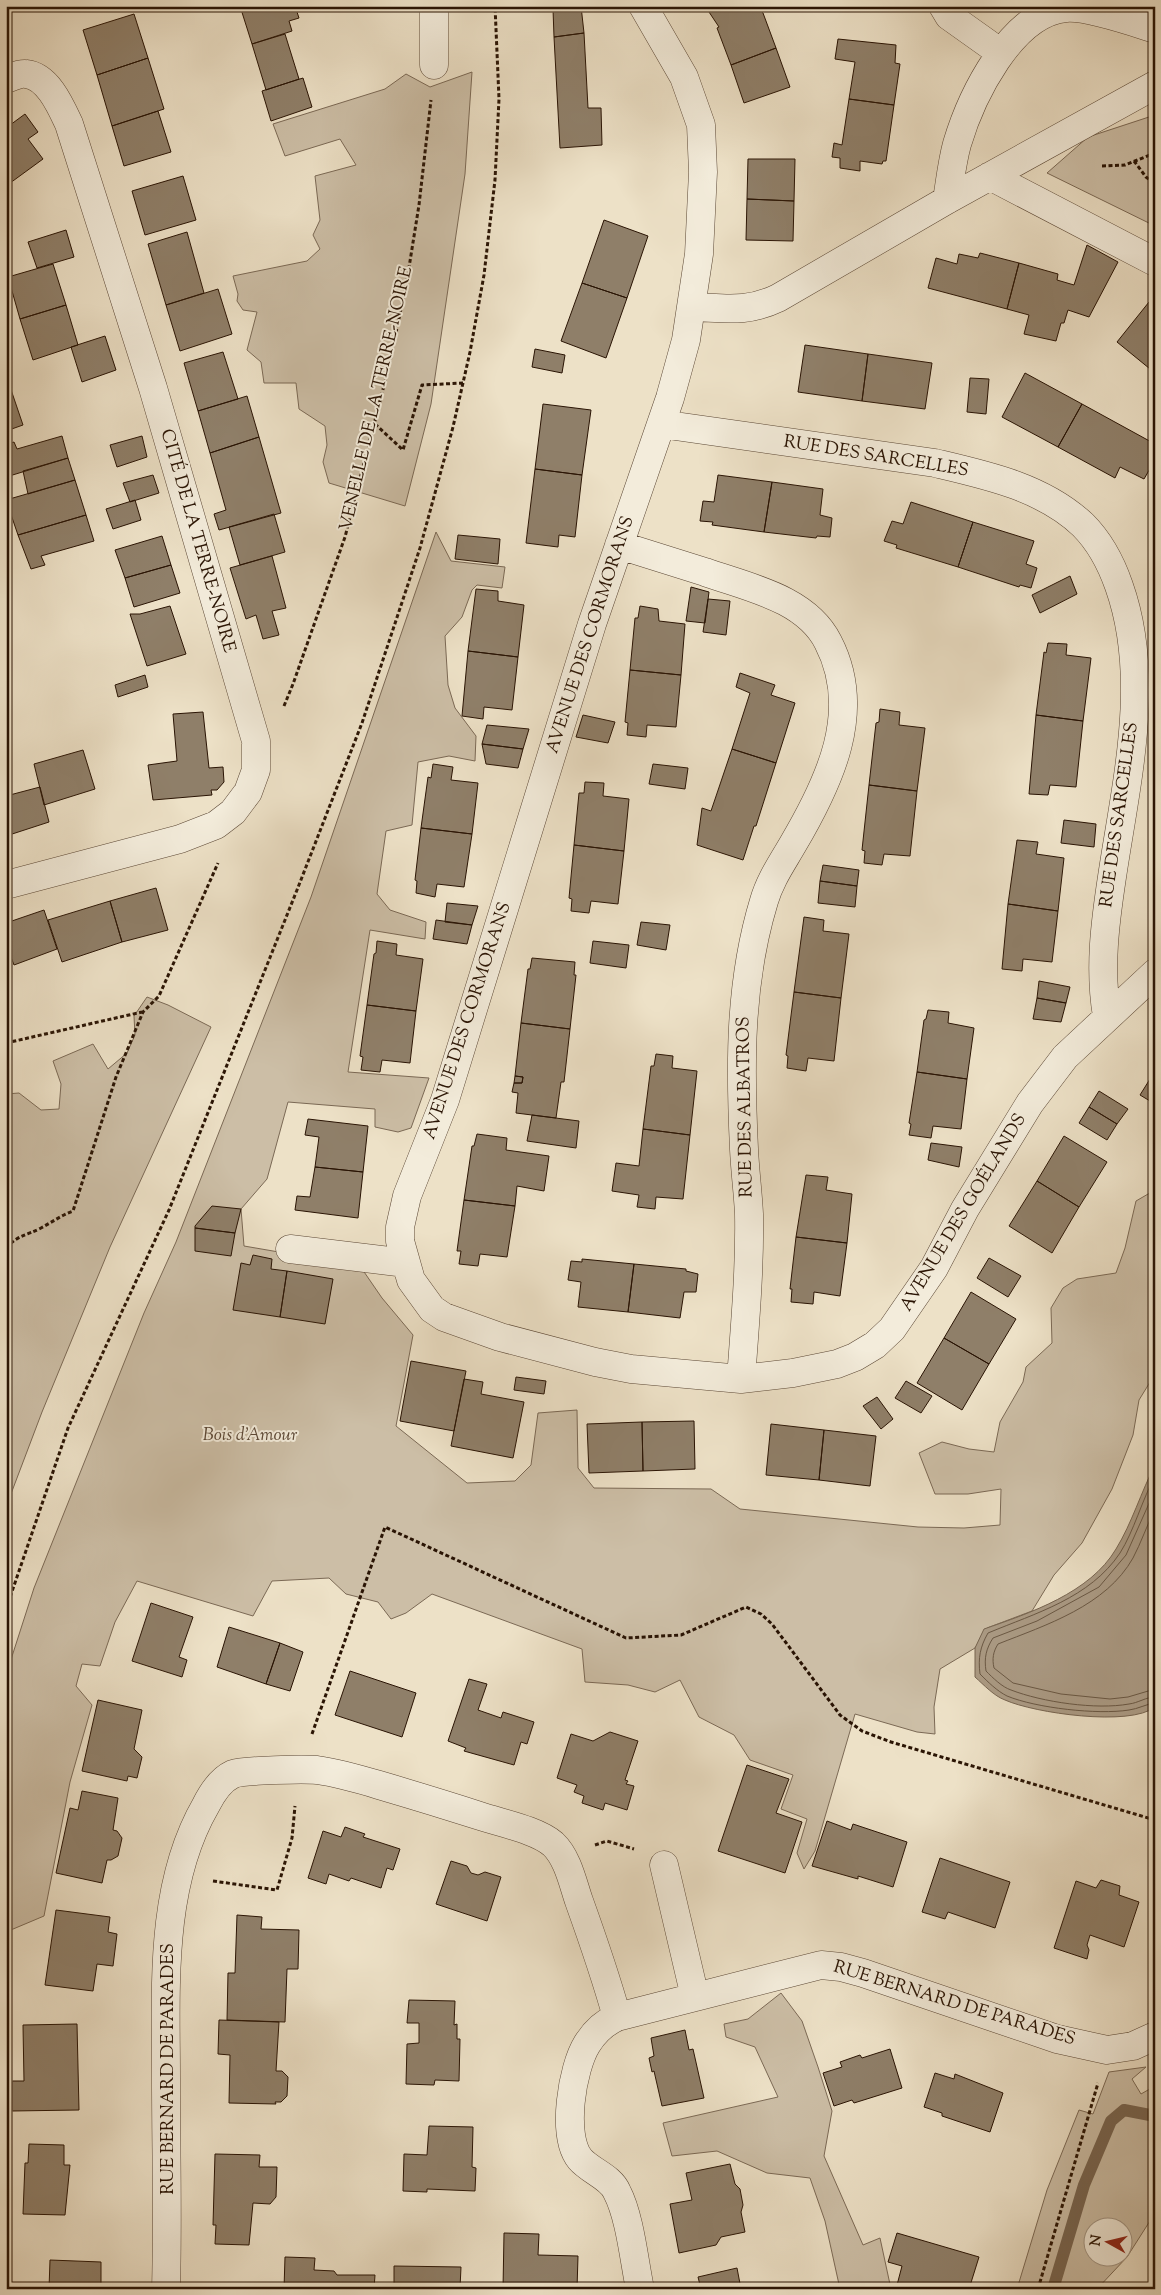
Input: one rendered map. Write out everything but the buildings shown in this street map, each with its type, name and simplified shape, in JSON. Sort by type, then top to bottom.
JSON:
[{"type":"street","points":[[434,6],[434,65]]},
{"type":"street","name":"AVENUE DES CORMORANS","points":[[406,1263],[400,1241],[400,1228],[407,1196],[445,1100],[592,624],[679,369],[692,307],[699,254],[704,172],[701,125],[684,77],[643,6]]},
{"type":"street","points":[[943,6],[949,16],[1001,53]]},
{"type":"street","points":[[946,200],[957,144],[968,112],[987,74],[1001,53],[1026,27],[1040,16],[1052,10],[1068,7],[1155,29]]},
{"type":"street","name":"CITÉ DE LA TERRE-NOIRE","points":[[6,79],[25,73],[35,77],[57,99],[69,124],[153,388],[256,741],[256,770],[248,792],[233,812],[216,825],[180,839],[6,885]]},
{"type":"street","points":[[692,307],[747,309],[761,306],[778,298],[946,200],[1155,86]]},
{"type":"street","points":[[990,176],[1155,262]]},
{"type":"street","name":"RUE DES SARCELLES","points":[[661,424],[935,463],[970,471],[1001,480],[1038,496],[1075,519],[1100,545],[1113,570],[1124,600],[1133,660],[1134,692],[1133,727],[1104,937],[1102,989],[1107,1016]]},
{"type":"street","name":"RUE DES ALBATROS","points":[[619,545],[748,586],[787,603],[817,627],[827,640],[836,660],[845,698],[843,723],[830,772],[794,843],[776,871],[764,900],[752,947],[740,1048],[749,1252],[742,1379]]},
{"type":"street","name":"AVENUE DES GOÉLANDS","points":[[406,1263],[411,1280],[432,1309],[444,1318],[550,1351],[622,1367],[742,1379],[792,1373],[837,1364],[875,1345],[892,1329],[934,1268],[965,1209],[1030,1103],[1065,1057],[1155,973]]},
{"type":"street","points":[[290,1249],[406,1263]]},
{"type":"street","name":"RUE BERNARD DE PARADES","points":[[166,2289],[169,2199],[166,2140],[166,1995],[169,1941],[178,1876],[186,1848],[204,1807],[219,1783],[233,1774],[250,1771],[300,1770],[332,1773],[510,1826],[537,1835],[553,1844],[560,1854],[590,1932],[617,2017],[821,1965],[841,1967],[1057,2039],[1108,2050],[1133,2046],[1155,2036]]},
{"type":"street","points":[[664,1865],[695,1997]]},
{"type":"street","points":[[617,2017],[605,2022],[596,2031],[586,2045],[579,2060],[572,2101],[571,2129],[573,2146],[580,2159],[617,2190],[623,2207],[640,2289]]},
{"type":"path","points":[[6,1609],[68,1428],[169,1210],[362,723],[420,548],[463,383],[484,275],[494,180],[499,99],[495,6]]},
{"type":"path","name":"VENELLE DE LA TERRE-NOIRE","points":[[256,741],[277,722],[293,684],[345,537],[375,424],[407,280],[428,133],[434,65]]},
{"type":"path","points":[[1102,166],[1125,165],[1155,152]]},
{"type":"path","points":[[1134,161],[1146,177],[1155,184]]},
{"type":"path","points":[[375,424],[403,450],[422,385],[463,383]]},
{"type":"path","points":[[6,1248],[15,1238],[24,1233],[38,1229],[74,1211],[116,1077],[143,1012],[159,996],[220,859],[216,825]]},
{"type":"path","points":[[6,1043],[143,1012]]},
{"type":"path","points":[[178,1876],[277,1890],[292,1838],[300,1770],[386,1526],[626,1638],[681,1635],[746,1607],[761,1614],[772,1624],[840,1715],[862,1731],[891,1742],[1155,1820]]},
{"type":"path","points":[[560,1854],[607,1841],[660,1856],[664,1865]]},
{"type":"path","points":[[1038,2289],[1108,2050]]},
{"type":"green space","points":[[472,72],[465,174],[431,404],[405,506],[329,483],[323,462],[327,445],[325,426],[299,409],[296,383],[264,383],[261,362],[247,350],[257,312],[243,310],[237,301],[238,294],[233,276],[307,261],[320,249],[313,235],[320,220],[315,176],[356,165],[340,139],[285,156],[273,124],[385,89],[406,74],[430,87]]},
{"type":"green space","points":[[1155,115],[1155,226],[1047,173],[1088,137]]},
{"type":"green space","name":"Bois d'Amour","points":[[436,532],[451,561],[505,567],[502,588],[477,585],[472,590],[462,617],[445,636],[448,685],[455,708],[476,736],[475,761],[449,756],[418,762],[412,825],[386,831],[377,894],[390,910],[426,922],[425,939],[370,930],[348,1072],[429,1078],[411,1128],[398,1132],[375,1127],[375,1109],[288,1102],[267,1179],[241,1209],[244,1246],[360,1266],[382,1298],[413,1335],[396,1426],[467,1483],[515,1481],[531,1465],[538,1413],[577,1410],[578,1468],[594,1488],[711,1489],[740,1509],[918,1527],[964,1528],[1000,1525],[1001,1489],[968,1494],[935,1494],[919,1453],[942,1442],[969,1449],[994,1452],[1000,1422],[1023,1382],[1026,1367],[1052,1343],[1051,1308],[1063,1288],[1077,1279],[1116,1273],[1125,1248],[1136,1201],[1155,1190],[1155,1374],[1139,1400],[1133,1435],[1112,1489],[1082,1543],[1054,1575],[1032,1611],[987,1628],[975,1648],[940,1669],[934,1707],[935,1734],[917,1732],[855,1714],[815,1851],[804,1869],[797,1853],[807,1819],[781,1809],[793,1775],[750,1760],[734,1735],[699,1717],[680,1680],[655,1692],[628,1685],[585,1682],[582,1649],[432,1594],[406,1613],[391,1619],[378,1602],[346,1594],[329,1578],[272,1581],[253,1616],[137,1581],[115,1622],[100,1666],[82,1664],[76,1686],[92,1705],[70,1782],[44,1916],[6,1932],[6,1675],[34,1588],[144,1313],[176,1242],[311,897]]},
{"type":"green space","points":[[147,997],[168,1005],[211,1027],[110,1247],[42,1412],[6,1507],[6,1094],[19,1093],[41,1110],[59,1109],[61,1084],[53,1061],[93,1044],[108,1069],[127,1053],[135,1035],[134,1016]]},
{"type":"green space","points":[[781,1993],[802,2021],[832,2111],[824,2156],[863,2245],[880,2238],[891,2289],[840,2289],[825,2221],[810,2178],[767,2173],[717,2151],[672,2156],[663,2123],[778,2097],[755,2047],[726,2037],[724,2024],[748,2019]]},
{"type":"green space","points":[[1146,2067],[1132,2079],[1141,2094],[1155,2086],[1155,2213],[1134,2246],[1134,2218],[1084,2218],[1084,2268],[1117,2268],[1097,2289],[1017,2289],[1047,2190],[1079,2110],[1093,2114],[1109,2072]]},
{"type":"water","points":[[1155,1465],[1155,1707],[1143,1713],[1125,1716],[1082,1716],[1019,1705],[997,1696],[975,1677],[975,1648],[984,1629],[1058,1600],[1091,1578],[1105,1564],[1122,1539]]},
{"type":"waterway","points":[[1053,2289],[1084,2185],[1111,2121],[1124,2110],[1155,2116]]}]
